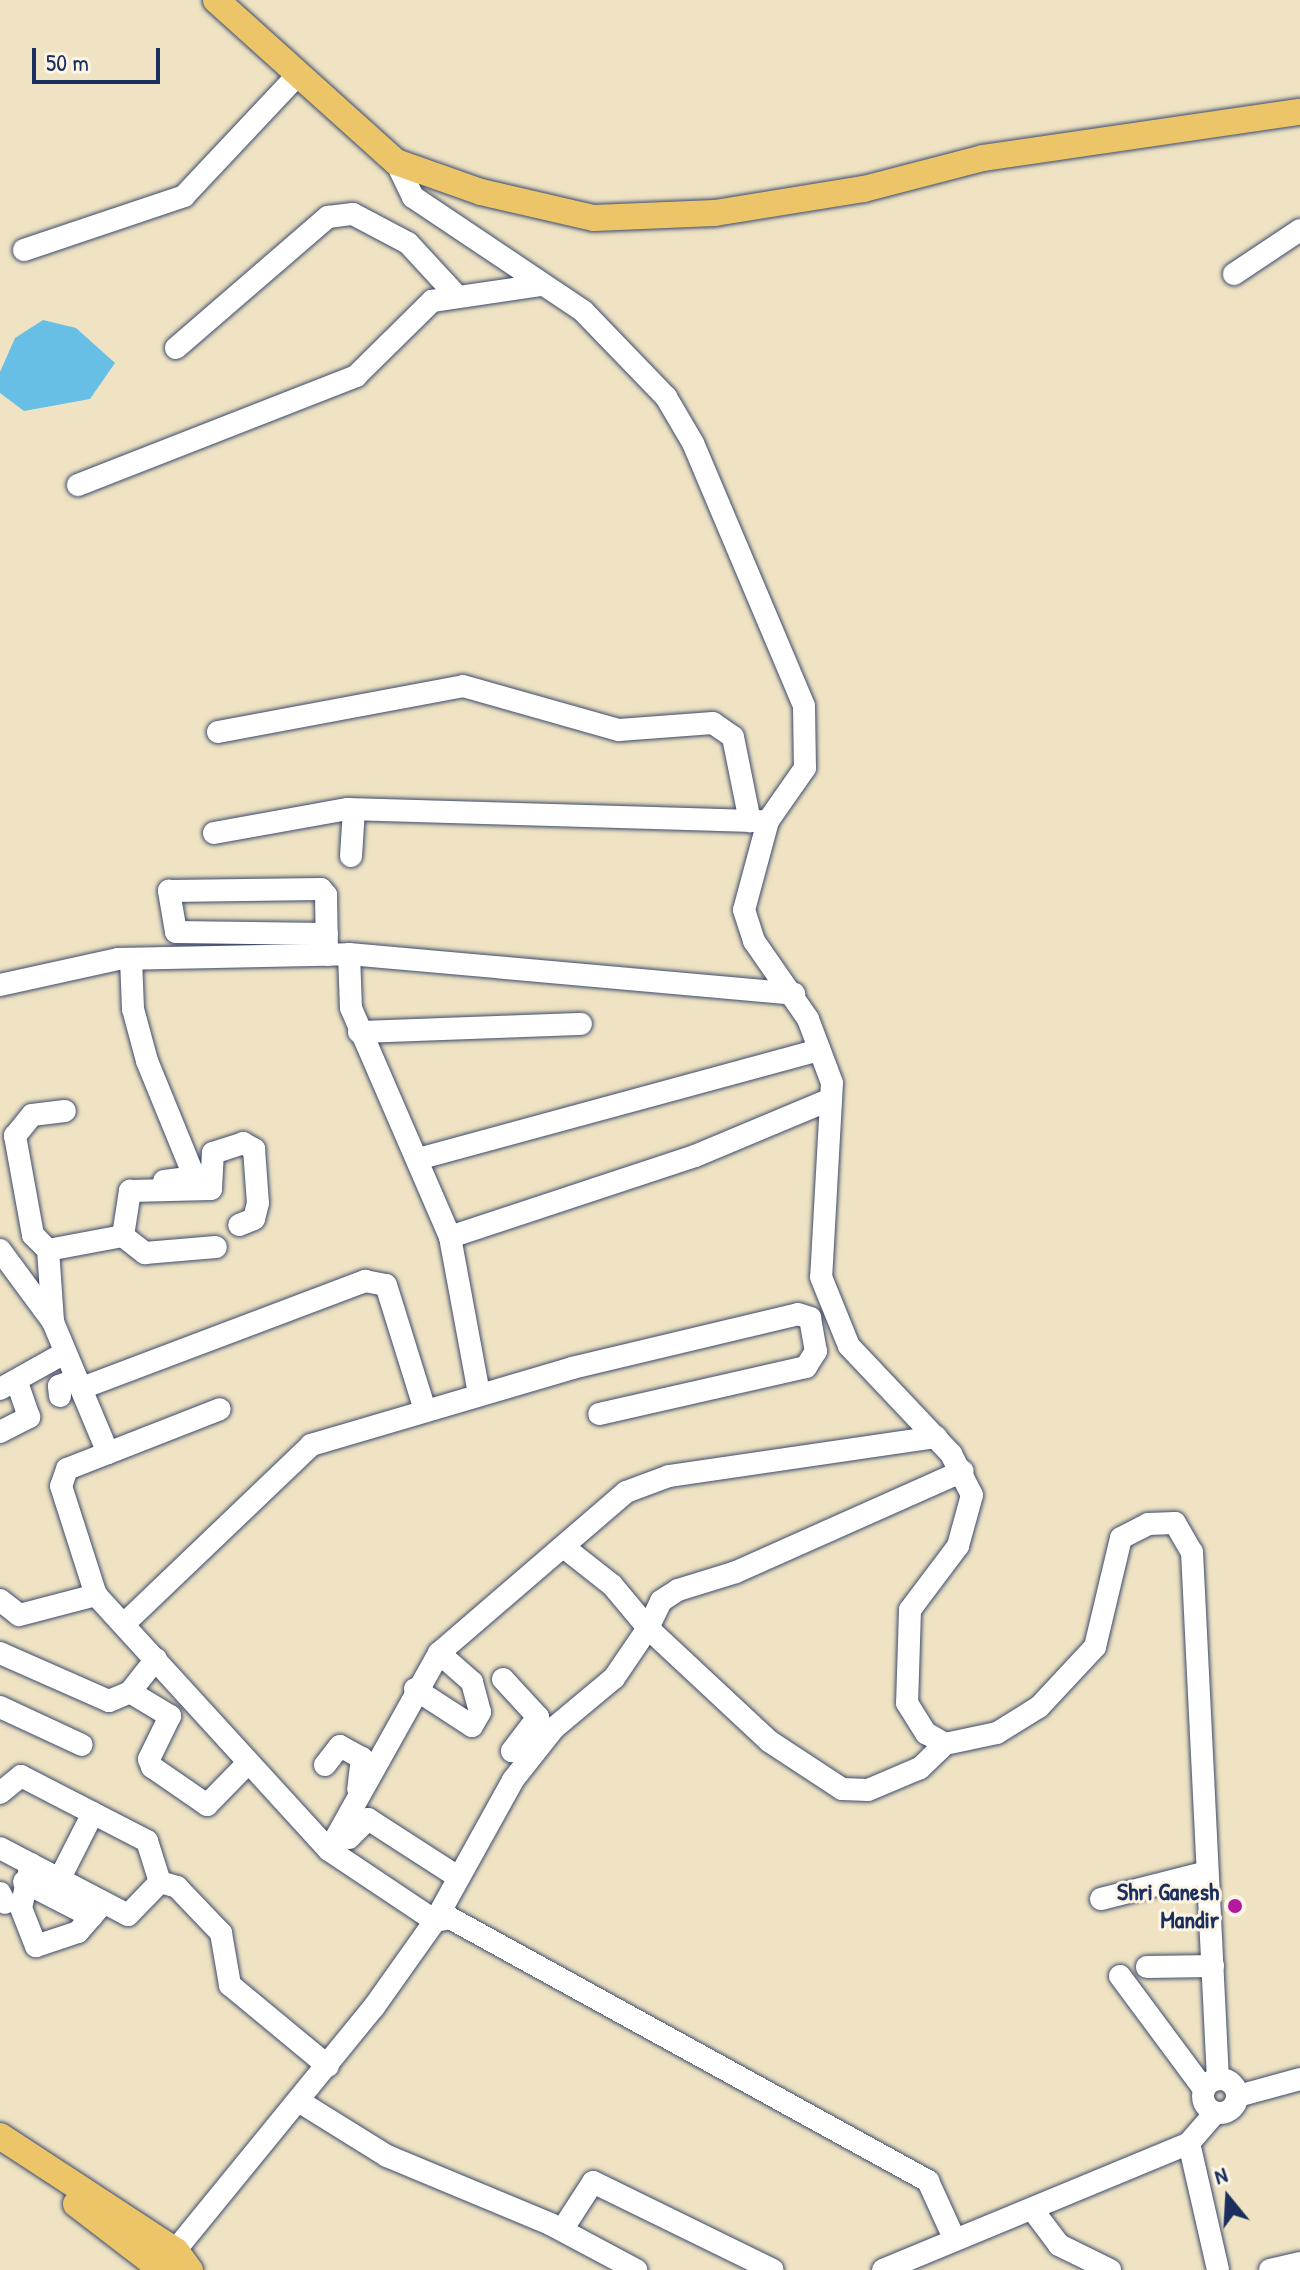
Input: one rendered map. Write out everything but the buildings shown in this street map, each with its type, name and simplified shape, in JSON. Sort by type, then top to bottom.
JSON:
[{"type":"main road","points":[[216,0],[295,78],[396,162],[481,192],[594,218],[715,213],[864,189],[983,158],[1300,112]]},
{"type":"main road","points":[[0,2136],[172,2265]]},
{"type":"main road","points":[[0,2156],[172,2265]]},
{"type":"street","points":[[24,250],[184,196],[295,78]]},
{"type":"street","points":[[396,162],[413,197],[583,311],[666,397],[693,443],[804,706],[805,768],[759,821]]},
{"type":"street","points":[[176,348],[328,217],[353,214],[408,243],[456,295]]},
{"type":"street","points":[[1234,274],[1300,230]]},
{"type":"street","points":[[78,485],[356,376],[415,311],[456,295],[542,285]]},
{"type":"street","points":[[218,732],[463,686],[619,730],[713,723],[733,737],[759,821],[744,910],[754,941],[794,994],[819,1050],[831,1099],[821,1277],[849,1346],[936,1437],[963,1471],[972,1495],[969,1521],[910,1610],[904,1633],[907,1703],[926,1733],[945,1744]]},
{"type":"street","points":[[214,833],[354,810],[759,821]]},
{"type":"street","points":[[351,856],[354,810]]},
{"type":"street","points":[[479,1394],[450,1237],[359,1032],[335,948],[321,889],[169,891],[176,932],[335,948],[794,994]]},
{"type":"street","points":[[0,985],[131,959],[335,948]]},
{"type":"street","points":[[131,959],[133,1009],[147,1061],[192,1171],[188,1178],[131,1185]]},
{"type":"street","points":[[359,1032],[581,1024]]},
{"type":"street","points":[[418,1159],[819,1050]]},
{"type":"street","points":[[450,1237],[695,1156],[831,1099]]},
{"type":"street","points":[[65,1111],[32,1115],[15,1136],[33,1235],[48,1250],[53,1322],[63,1354],[80,1384],[108,1453]]},
{"type":"street","points":[[123,1236],[130,1191],[211,1189],[213,1153],[243,1143],[254,1149],[258,1203],[254,1219],[239,1225]]},
{"type":"street","points":[[48,1250],[123,1236],[145,1253],[216,1247]]},
{"type":"street","points":[[0,1250],[53,1322]]},
{"type":"street","points":[[60,1396],[59,1386],[80,1384],[365,1281],[386,1285],[425,1410]]},
{"type":"street","points":[[124,1624],[290,1458],[479,1394],[798,1314],[810,1318],[816,1351],[806,1367],[599,1414]]},
{"type":"street","points":[[0,1432],[29,1417],[8,1386],[63,1354]]},
{"type":"street","points":[[220,1409],[67,1469],[61,1486],[96,1595],[327,1848],[435,1921],[450,1918],[928,2181],[954,2238]]},
{"type":"street","points":[[327,1848],[415,1689],[439,1653],[565,1548],[626,1492],[652,1479],[936,1437]]},
{"type":"street","points":[[513,1752],[554,1728],[614,1678],[648,1628],[661,1601],[678,1590],[736,1572],[963,1471]]},
{"type":"street","points":[[565,1548],[612,1585],[648,1628],[769,1741],[842,1789],[868,1790],[920,1768],[945,1744],[997,1733],[1069,1680],[1095,1647],[1121,1538],[1148,1524],[1175,1523],[1192,1552],[1195,1585],[1213,1966],[1211,2084],[1204,2104],[1215,2113]]},
{"type":"street","points":[[0,1600],[19,1615],[96,1595]]},
{"type":"street","points":[[0,1653],[109,1701],[130,1692],[156,1659]]},
{"type":"street","points":[[415,1689],[472,1726],[480,1712],[472,1682],[439,1653]]},
{"type":"street","points":[[172,2265],[328,2066],[435,1921],[458,1877],[513,1752],[538,1717],[503,1679]]},
{"type":"street","points":[[130,1692],[170,1716]]},
{"type":"street","points":[[191,1697],[170,1716],[149,1759],[152,1767],[207,1805],[248,1763]]},
{"type":"street","points":[[0,1707],[82,1745]]},
{"type":"street","points":[[325,1765],[340,1746],[362,1758],[355,1795]]},
{"type":"street","points":[[0,1793],[21,1776],[147,1841],[160,1882]]},
{"type":"street","points":[[59,1880],[93,1813]]},
{"type":"street","points":[[327,1848],[368,1819],[458,1877]]},
{"type":"street","points":[[0,1848],[28,1873],[98,1910],[134,1913],[160,1882]]},
{"type":"street","points":[[1101,1899],[1207,1872]]},
{"type":"street","points":[[28,1873],[59,1880],[98,1910]]},
{"type":"street","points":[[28,1873],[21,1908],[36,1946],[78,1932],[98,1910]]},
{"type":"street","points":[[160,1882],[177,1887],[221,1933],[230,1985],[328,2066]]},
{"type":"street","points":[[2,1901],[26,1956]]},
{"type":"street","points":[[1147,1967],[1213,1966]]},
{"type":"street","points":[[1120,1976],[1211,2084]]},
{"type":"street","points":[[883,2270],[954,2238],[1035,2213],[1189,2143],[1215,2113],[1231,2110],[1238,2096],[1300,2079]]},
{"type":"street","points":[[1211,2084],[1232,2083],[1238,2096]]},
{"type":"street","points":[[300,2102],[387,2156],[562,2230],[636,2270]]},
{"type":"street","points":[[1189,2143],[1218,2270]]},
{"type":"street","points":[[562,2230],[593,2182],[773,2270]]},
{"type":"street","points":[[1035,2213],[1059,2245],[1110,2270]]},
{"type":"street","points":[[1270,2270],[1300,2263]]},
{"type":"water","points":[[43,320],[76,328],[115,363],[90,399],[24,411],[0,393],[0,372],[15,338]]},
{"type":"place","name":"Shri Ganesh Mandir","points":[[1235,1906]]}]
